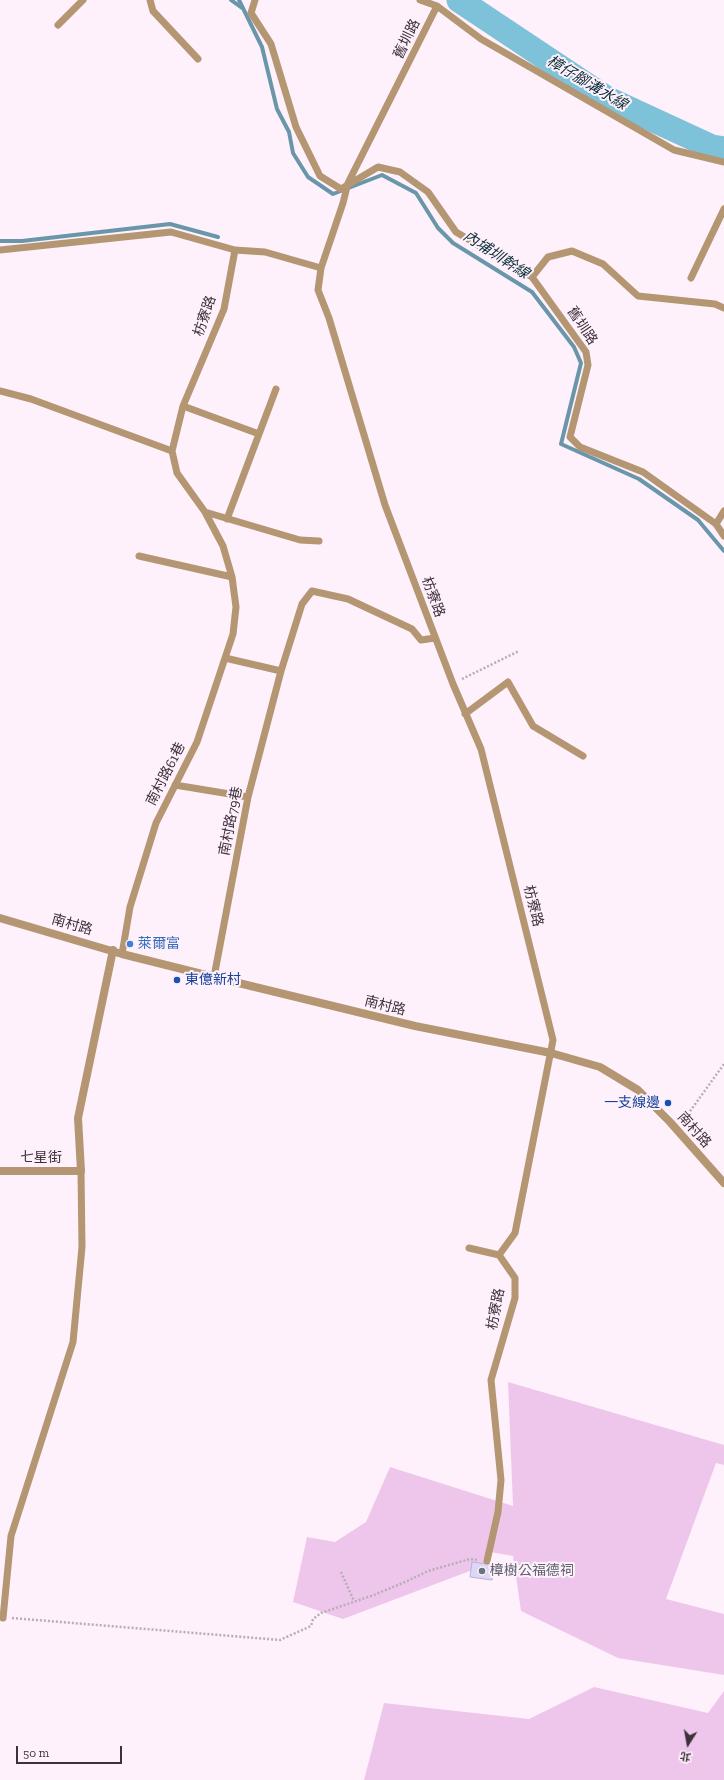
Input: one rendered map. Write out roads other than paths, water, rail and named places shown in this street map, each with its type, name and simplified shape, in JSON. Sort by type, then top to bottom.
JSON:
[{"type":"street","name":"南村路","points":[[0,918],[113,950],[122,954],[214,977],[415,1026],[551,1053],[600,1067],[638,1090],[677,1130],[724,1183]]},
{"type":"street","points":[[81,1171],[78,1118],[113,950]]},
{"type":"street","name":"七星街","points":[[0,1170],[81,1171]]},
{"type":"lane","points":[[58,25],[83,0]]},
{"type":"lane","points":[[150,0],[153,11],[198,59]]},
{"type":"lane","name":"舊圳路","points":[[255,0],[251,13],[271,44],[296,127],[320,176],[341,189],[348,183],[378,167],[400,172],[428,192],[456,232],[532,277],[586,352],[588,365],[570,437],[580,447],[643,472],[716,524],[724,536]]},
{"type":"lane","points":[[420,0],[437,6],[481,39],[674,150],[724,162]]},
{"type":"lane","name":"舊圳路","points":[[321,268],[343,203],[348,183],[437,6]]},
{"type":"lane","points":[[691,278],[724,209]]},
{"type":"lane","points":[[0,250],[171,232],[235,250],[265,252],[321,268]]},
{"type":"lane","name":"枋寮路","points":[[235,250],[224,309],[183,406],[172,451],[177,473],[205,512],[223,546],[232,577],[236,607]]},
{"type":"lane","points":[[532,277],[548,257],[572,251],[603,264],[638,296],[716,304],[724,308]]},
{"type":"lane","name":"枋寮路","points":[[321,268],[318,290],[329,318],[385,505],[434,638],[481,749],[553,1040],[515,1233],[500,1255],[514,1278],[515,1298],[491,1380],[501,1480],[498,1512],[487,1561]]},
{"type":"lane","points":[[227,519],[276,389]]},
{"type":"lane","points":[[0,391],[30,399],[172,451]]},
{"type":"lane","points":[[183,406],[259,434]]},
{"type":"lane","points":[[716,524],[724,511]]},
{"type":"lane","points":[[205,512],[300,540],[319,541]]},
{"type":"lane","points":[[139,556],[232,577]]},
{"type":"lane","name":"南村路79巷","points":[[214,977],[248,797],[281,671],[302,604],[312,591],[348,599],[412,629],[420,640],[434,638]]},
{"type":"lane","name":"南村路61巷","points":[[122,954],[130,907],[156,823],[197,742],[233,634],[236,607]]},
{"type":"lane","points":[[225,658],[281,671]]},
{"type":"lane","points":[[465,714],[508,682],[533,726],[583,756]]},
{"type":"lane","points":[[175,785],[248,797]]},
{"type":"lane","points":[[3,1618],[11,1536],[73,1342],[82,1247],[81,1171]]},
{"type":"lane","points":[[469,1248],[500,1255]]},
{"type":"waterway","points":[[231,0],[242,8]]},
{"type":"waterway","name":"內埔圳幹線","points":[[239,0],[262,47],[277,109],[289,132],[293,153],[308,177],[333,194],[382,175],[416,193],[438,228],[453,243],[532,292],[574,347],[581,363],[561,444],[639,479],[698,520],[724,551]]},
{"type":"waterway","name":"樟仔腳溝水線","points":[[459,0],[606,98],[712,147],[724,149]]},
{"type":"waterway","points":[[0,241],[22,241],[170,224],[218,237]]},
{"type":"place","name":"萊爾富","points":[[130,944]]},
{"type":"place","name":"東億新村","points":[[177,980]]},
{"type":"place","name":"一支線邊","points":[[668,1103]]},
{"type":"place","name":"樟樹公福德祠","points":[[482,1571]]}]
